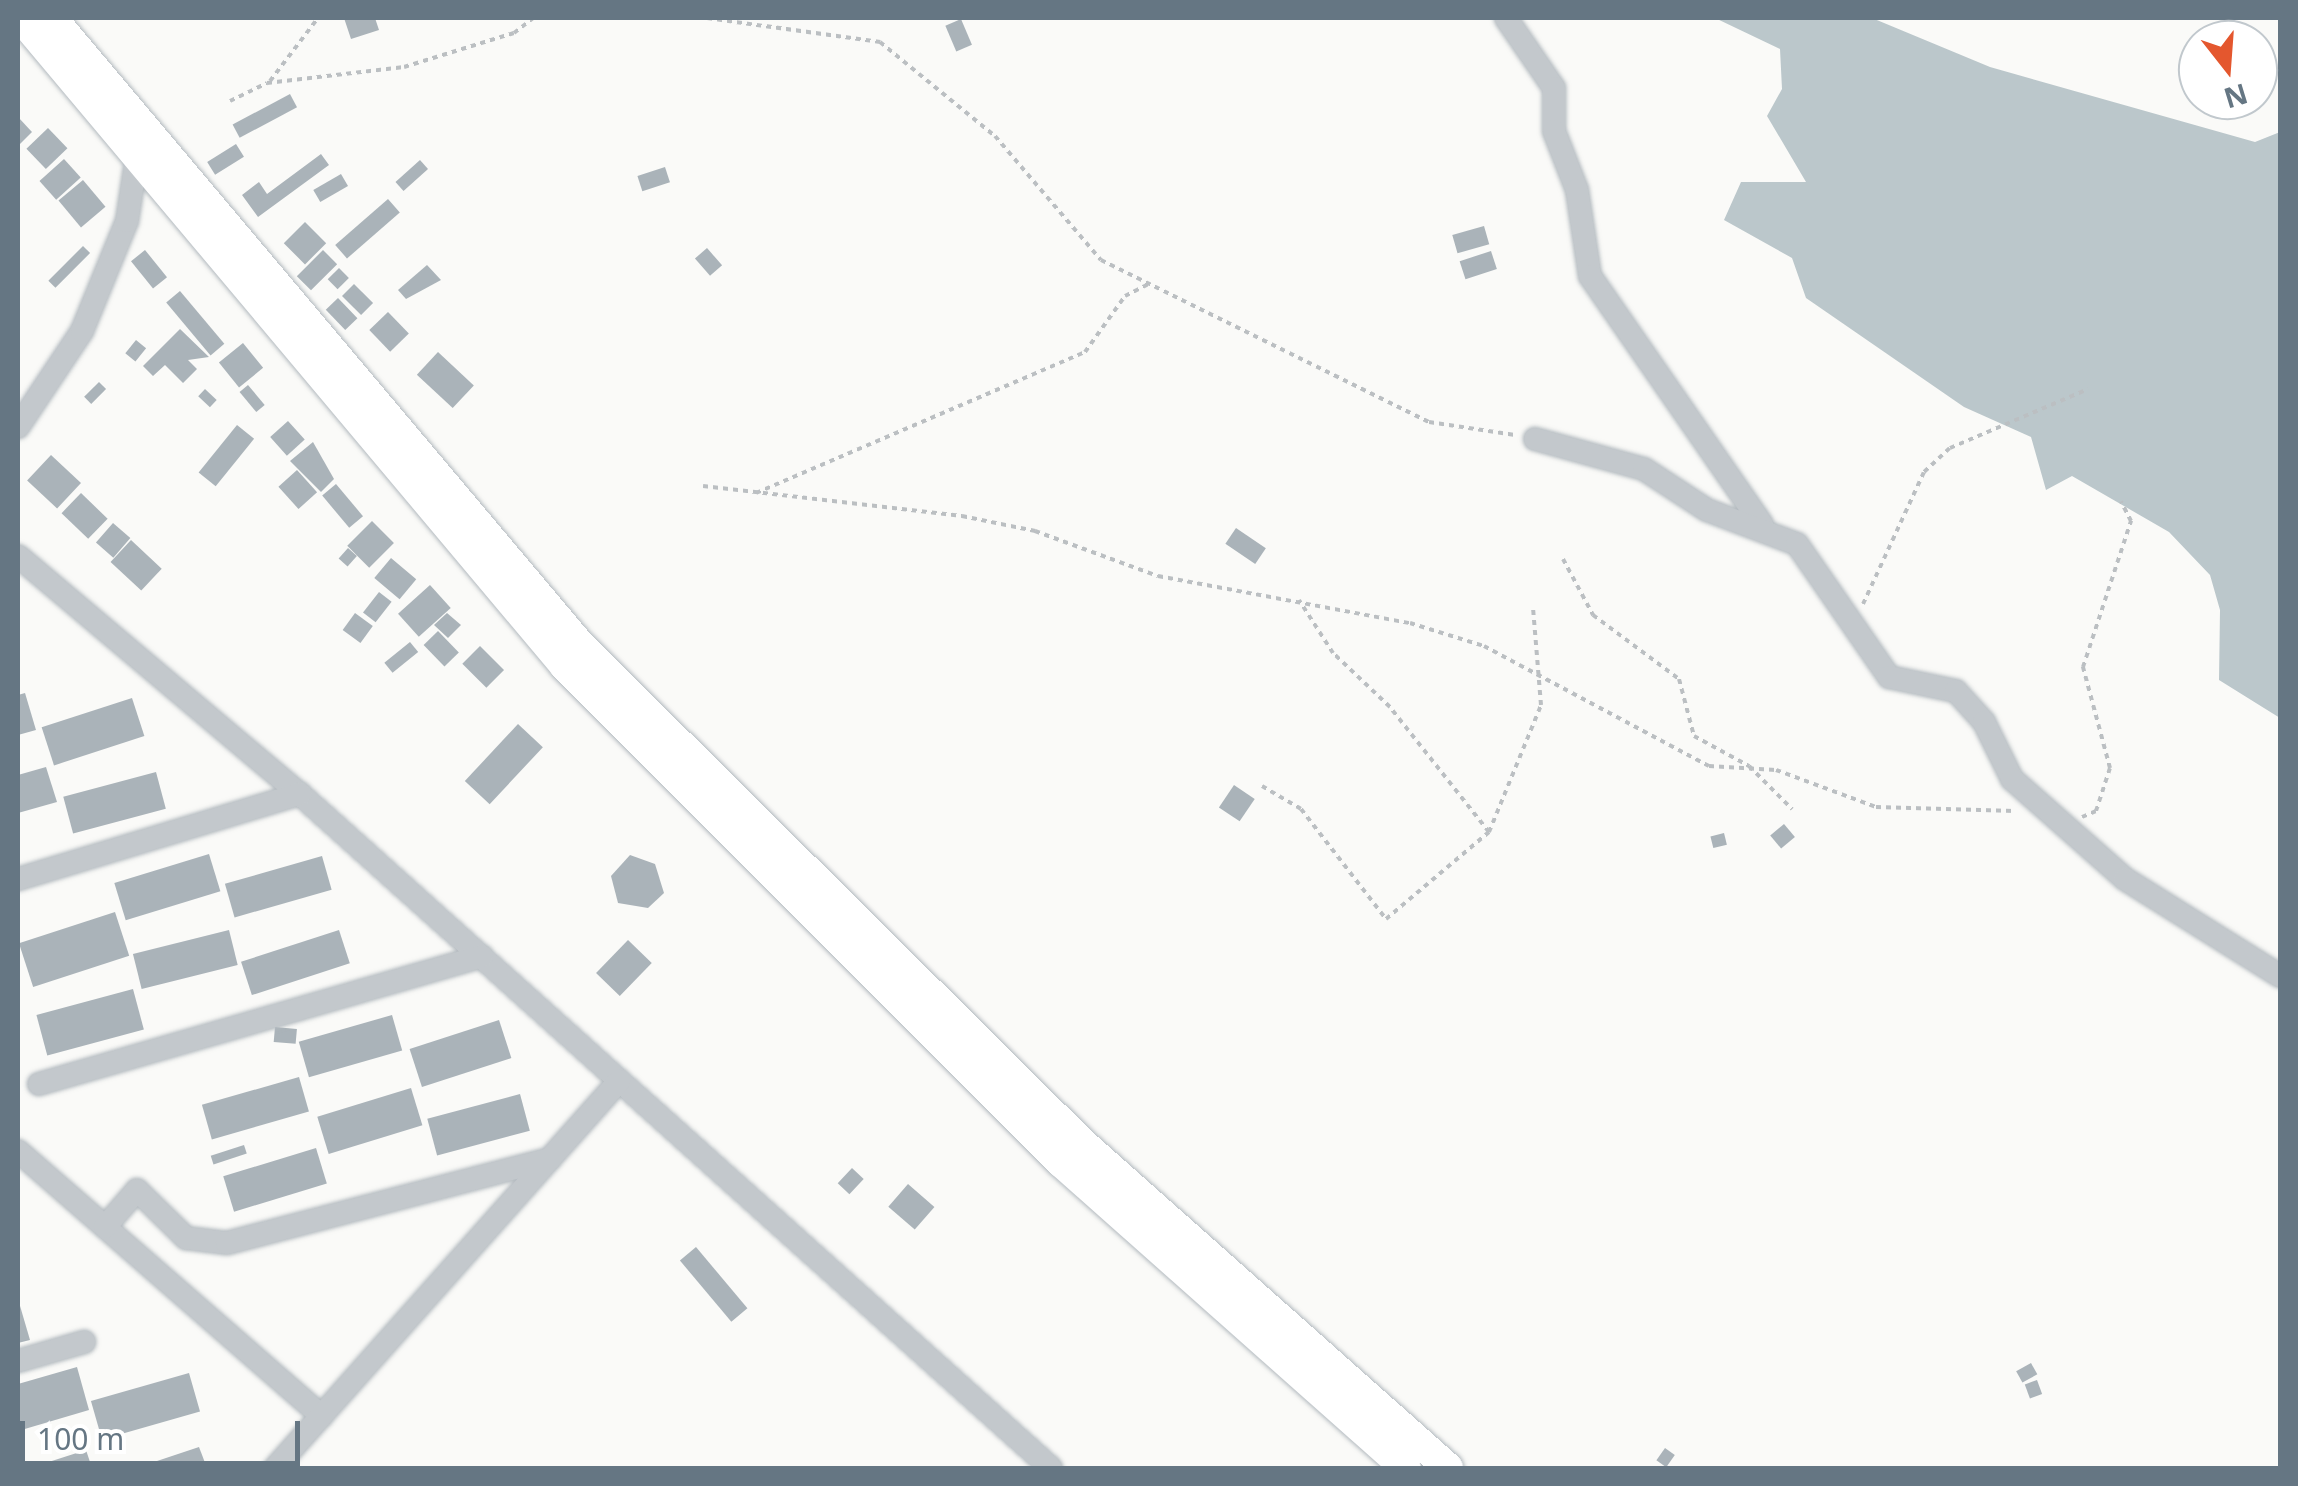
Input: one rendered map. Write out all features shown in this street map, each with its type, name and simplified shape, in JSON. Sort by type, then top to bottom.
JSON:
[{"type":"main road","points":[[21,18],[564,665],[751,836],[996,1080],[1315,1369],[1406,1468]]},
{"type":"main road","points":[[52,18],[580,646],[751,836]]},
{"type":"main road","points":[[1315,1369],[1448,1468]]},
{"type":"street","points":[[1506,18],[1554,88],[1554,130],[1582,208],[1590,276],[1762,524]]},
{"type":"street","points":[[18,427],[82,330],[127,220],[137,156]]},
{"type":"street","points":[[1535,438],[1644,468],[1707,510],[1762,524],[1797,544],[1889,676],[1956,691],[2012,779],[2055,817],[2125,878],[2280,976]]},
{"type":"street","points":[[18,556],[300,794],[1052,1468]]},
{"type":"street","points":[[18,878],[300,794]]},
{"type":"street","points":[[40,1084],[482,956]]},
{"type":"street","points":[[276,1468],[619,1081]]},
{"type":"street","points":[[18,1152],[322,1416]]},
{"type":"street","points":[[106,1226],[137,1190],[186,1238],[227,1243],[550,1159]]},
{"type":"street","points":[[18,1361],[84,1342]]},
{"type":"path","points":[[267,84],[318,18]]},
{"type":"path","points":[[230,101],[267,84],[404,67],[514,33],[533,18]]},
{"type":"path","points":[[707,18],[880,42],[995,136],[1101,260],[1429,422],[1535,438]]},
{"type":"path","points":[[756,493],[1085,352],[1125,296],[1149,284]]},
{"type":"path","points":[[1856,628],[1924,472],[1950,448],[2088,389]]},
{"type":"path","points":[[704,486],[962,516],[1036,531],[1158,576],[1298,600],[1484,646],[1540,684],[1679,755],[1749,766],[1876,806],[2055,817],[2071,822],[2096,810],[2110,768],[2084,667],[2131,521],[2122,502]]},
{"type":"path","points":[[1564,558],[1594,615],[1679,678],[1694,736],[1749,766],[1792,809]]},
{"type":"path","points":[[1298,600],[1333,653],[1390,707],[1489,832]]},
{"type":"path","points":[[1262,786],[1301,809],[1386,919],[1489,832],[1535,726],[1540,684],[1533,607]]},
{"type":"shaded area","points":[[1715,18],[1872,18],[1990,67],[2255,142],[2280,132],[2280,718],[2219,680],[2220,610],[2210,575],[2169,532],[2072,476],[2046,490],[2031,437],[1964,407],[1806,298],[1792,258],[1724,220],[1741,182],[1806,182],[1767,116],[1782,89],[1780,49]]},
{"type":"building","points":[[344,18],[375,18],[379,30],[351,39]]},
{"type":"building","points":[[961,19],[972,45],[956,51],[945,26]]},
{"type":"building","points":[[290,94],[297,107],[240,138],[233,125]]},
{"type":"building","points":[[18,117],[32,132],[18,146]]},
{"type":"building","points":[[48,128],[67,148],[46,169],[26,149]]},
{"type":"building","points":[[236,144],[244,157],[215,175],[207,162]]},
{"type":"building","points":[[321,154],[329,165],[258,217],[242,195],[259,182],[267,194]]},
{"type":"building","points":[[64,159],[81,178],[56,200],[39,181]]},
{"type":"building","points":[[420,160],[428,169],[404,191],[395,182]]},
{"type":"building","points":[[665,167],[670,182],[642,191],[637,176]]},
{"type":"building","points":[[341,174],[348,186],[320,202],[313,190]]},
{"type":"building","points":[[83,180],[105,207],[81,227],[58,201]]},
{"type":"building","points":[[388,199],[400,213],[347,259],[335,245]]},
{"type":"building","points":[[305,222],[326,243],[305,264],[284,243]]},
{"type":"building","points":[[1484,226],[1489,244],[1458,253],[1452,235]]},
{"type":"building","points":[[83,246],[90,253],[55,288],[48,281]]},
{"type":"building","points":[[707,248],[722,265],[710,276],[695,258]]},
{"type":"building","points":[[145,250],[167,277],[153,289],[131,261]]},
{"type":"building","points":[[323,250],[337,264],[311,290],[297,276]]},
{"type":"building","points":[[1491,251],[1497,269],[1465,279],[1460,261]]},
{"type":"building","points":[[427,265],[441,280],[406,299],[398,290]]},
{"type":"building","points":[[339,268],[349,278],[338,289],[328,279]]},
{"type":"building","points":[[354,284],[373,303],[361,315],[342,296]]},
{"type":"building","points":[[180,291],[224,344],[211,355],[166,303]]},
{"type":"building","points":[[338,298],[357,318],[345,330],[326,310]]},
{"type":"building","points":[[388,312],[409,334],[390,352],[369,330]]},
{"type":"building","points":[[180,329],[209,357],[188,360],[197,369],[183,383],[165,365],[153,376],[143,366]]},
{"type":"building","points":[[136,340],[146,348],[135,361],[125,353]]},
{"type":"building","points":[[243,343],[263,368],[239,387],[219,363]]},
{"type":"building","points":[[438,352],[474,385],[453,408],[417,375]]},
{"type":"building","points":[[99,382],[106,389],[91,404],[84,397]]},
{"type":"building","points":[[248,385],[265,405],[256,412],[240,392]]},
{"type":"building","points":[[205,389],[217,400],[210,407],[198,396]]},
{"type":"building","points":[[288,421],[305,440],[287,456],[270,437]]},
{"type":"building","points":[[237,425],[254,439],[216,486],[199,472]]},
{"type":"building","points":[[313,442],[334,479],[321,492],[290,461]]},
{"type":"building","points":[[51,455],[81,483],[57,509],[27,481]]},
{"type":"building","points":[[297,470],[317,492],[298,509],[278,487]]},
{"type":"building","points":[[336,484],[363,516],[349,528],[322,496]]},
{"type":"building","points":[[81,493],[108,519],[88,539],[62,513]]},
{"type":"building","points":[[372,521],[394,543],[369,568],[347,546]]},
{"type":"building","points":[[113,523],[130,538],[113,558],[96,543]]},
{"type":"building","points":[[1236,528],[1266,548],[1255,564],[1225,544]]},
{"type":"building","points":[[131,540],[162,569],[141,591],[111,562]]},
{"type":"building","points":[[348,548],[357,556],[348,566],[339,558]]},
{"type":"building","points":[[391,558],[416,579],[400,599],[374,578]]},
{"type":"building","points":[[430,585],[451,608],[419,637],[398,614]]},
{"type":"building","points":[[379,592],[392,602],[376,622],[363,612]]},
{"type":"building","points":[[355,613],[373,626],[360,643],[343,630]]},
{"type":"building","points":[[447,613],[461,625],[448,638],[434,625]]},
{"type":"building","points":[[438,631],[459,653],[444,666],[424,645]]},
{"type":"building","points":[[410,642],[418,652],[393,673],[384,663]]},
{"type":"building","points":[[480,646],[504,670],[486,688],[462,664]]},
{"type":"building","points":[[25,693],[36,730],[18,735],[18,695]]},
{"type":"building","points":[[132,698],[144,736],[54,765],[42,727]]},
{"type":"building","points":[[518,724],[543,747],[490,804],[465,781]]},
{"type":"building","points":[[46,767],[57,802],[18,813],[18,775]]},
{"type":"building","points":[[156,772],[166,809],[73,834],[63,797]]},
{"type":"building","points":[[1234,785],[1255,799],[1240,821],[1219,807]]},
{"type":"building","points":[[1784,824],[1795,837],[1781,849],[1770,836]]},
{"type":"building","points":[[1724,833],[1727,845],[1713,848],[1710,836]]},
{"type":"building","points":[[209,854],[220,891],[126,920],[114,883]]},
{"type":"building","points":[[630,855],[655,864],[664,893],[648,908],[618,903],[611,876]]},
{"type":"building","points":[[322,856],[332,890],[235,917],[225,884]]},
{"type":"building","points":[[115,912],[129,956],[33,987],[19,943]]},
{"type":"building","points":[[229,930],[238,965],[142,989],[133,954]]},
{"type":"building","points":[[339,930],[350,963],[252,995],[241,962]]},
{"type":"building","points":[[628,940],[652,963],[620,996],[596,973]]},
{"type":"building","points":[[133,989],[144,1030],[47,1055],[36,1015]]},
{"type":"building","points":[[392,1015],[402,1051],[309,1077],[299,1042]]},
{"type":"building","points":[[499,1020],[511,1058],[422,1087],[410,1049]]},
{"type":"building","points":[[275,1027],[297,1029],[296,1044],[274,1042]]},
{"type":"building","points":[[299,1077],[309,1112],[212,1139],[202,1105]]},
{"type":"building","points":[[411,1088],[422,1125],[329,1154],[317,1117]]},
{"type":"building","points":[[520,1094],[530,1131],[437,1156],[427,1119]]},
{"type":"building","points":[[244,1145],[247,1154],[213,1164],[211,1156]]},
{"type":"building","points":[[316,1148],[327,1183],[234,1212],[223,1176]]},
{"type":"building","points":[[852,1168],[864,1179],[849,1194],[838,1183]]},
{"type":"building","points":[[908,1184],[934,1207],[915,1230],[888,1207]]},
{"type":"building","points":[[696,1247],[747,1308],[731,1322],[680,1260]]},
{"type":"building","points":[[18,1299],[30,1340],[18,1343]]},
{"type":"building","points":[[2031,1363],[2037,1374],[2022,1383],[2016,1371]]},
{"type":"building","points":[[77,1367],[89,1410],[18,1431],[18,1384]]},
{"type":"building","points":[[189,1373],[200,1411],[102,1440],[91,1401]]},
{"type":"building","points":[[2037,1380],[2042,1394],[2030,1399],[2025,1384]]},
{"type":"building","points":[[199,1447],[207,1468],[136,1468]]},
{"type":"building","points":[[1665,1448],[1675,1455],[1666,1467],[1656,1460]]},
{"type":"building","points":[[86,1450],[92,1468],[30,1468]]}]
